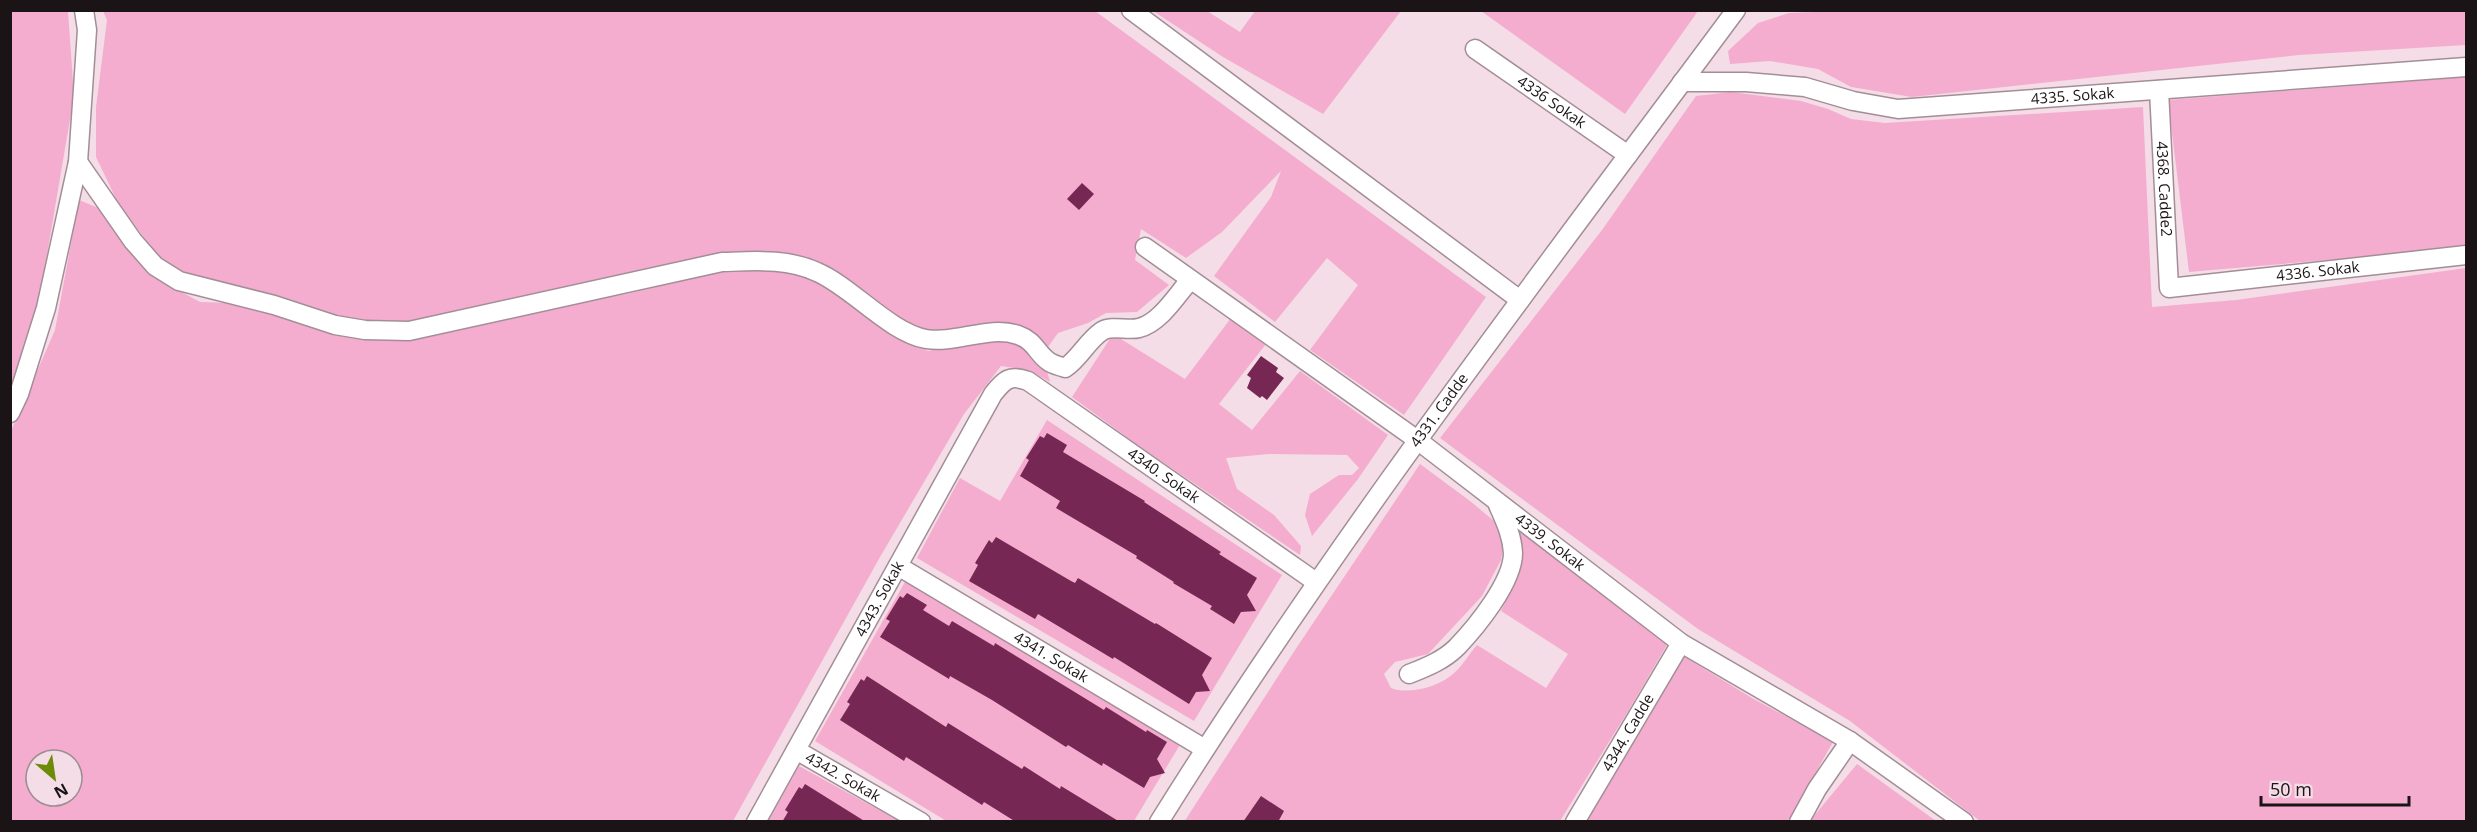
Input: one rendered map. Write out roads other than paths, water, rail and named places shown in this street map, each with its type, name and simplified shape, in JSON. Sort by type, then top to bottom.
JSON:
[{"type":"street","points":[[10,413],[19,394],[46,308],[78,162],[87,30],[84,10]]},
{"type":"street","points":[[1131,10],[1520,300]]},
{"type":"street","name":"4331. Cadde","points":[[1159,822],[1204,749],[1316,582],[1416,439],[1736,10]]},
{"type":"street","name":"4336 Sokak","points":[[1475,49],[1628,155]]},
{"type":"street","name":"4335. Sokak","points":[[1682,82],[1746,82],[1805,87],[1853,101],[1898,109],[2466,67]]},
{"type":"street","name":"4368. Cadde2","points":[[2159,90],[2169,288]]},
{"type":"street","points":[[78,162],[133,241],[155,266],[178,281],[274,305],[335,325],[365,330],[409,331],[722,262],[761,260],[792,262],[819,272],[904,330],[926,339],[994,332],[1016,334],[1034,343],[1049,362],[1065,368],[1075,361],[1090,340],[1104,329],[1140,328],[1156,318],[1190,280]]},
{"type":"street","name":"4339. Sokak","points":[[1145,247],[1416,439],[1681,643],[1850,741],[1964,822]]},
{"type":"street","name":"4336. Sokak","points":[[2169,288],[2466,255]]},
{"type":"street","name":"4340. Sokak","points":[[1008,379],[1018,377],[1028,381],[1316,582]]},
{"type":"street","name":"4343. Sokak","points":[[756,822],[993,394],[1008,379]]},
{"type":"street","points":[[1409,674],[1432,665],[1456,647],[1491,604],[1509,576],[1513,555],[1511,533],[1496,500]]},
{"type":"street","name":"4341. Sokak","points":[[898,566],[1204,749]]},
{"type":"street","name":"4344. Cadde","points":[[1575,822],[1681,643]]},
{"type":"street","points":[[1799,822],[1817,789],[1850,741]]},
{"type":"street","name":"4342. Sokak","points":[[796,750],[921,822]]}]
